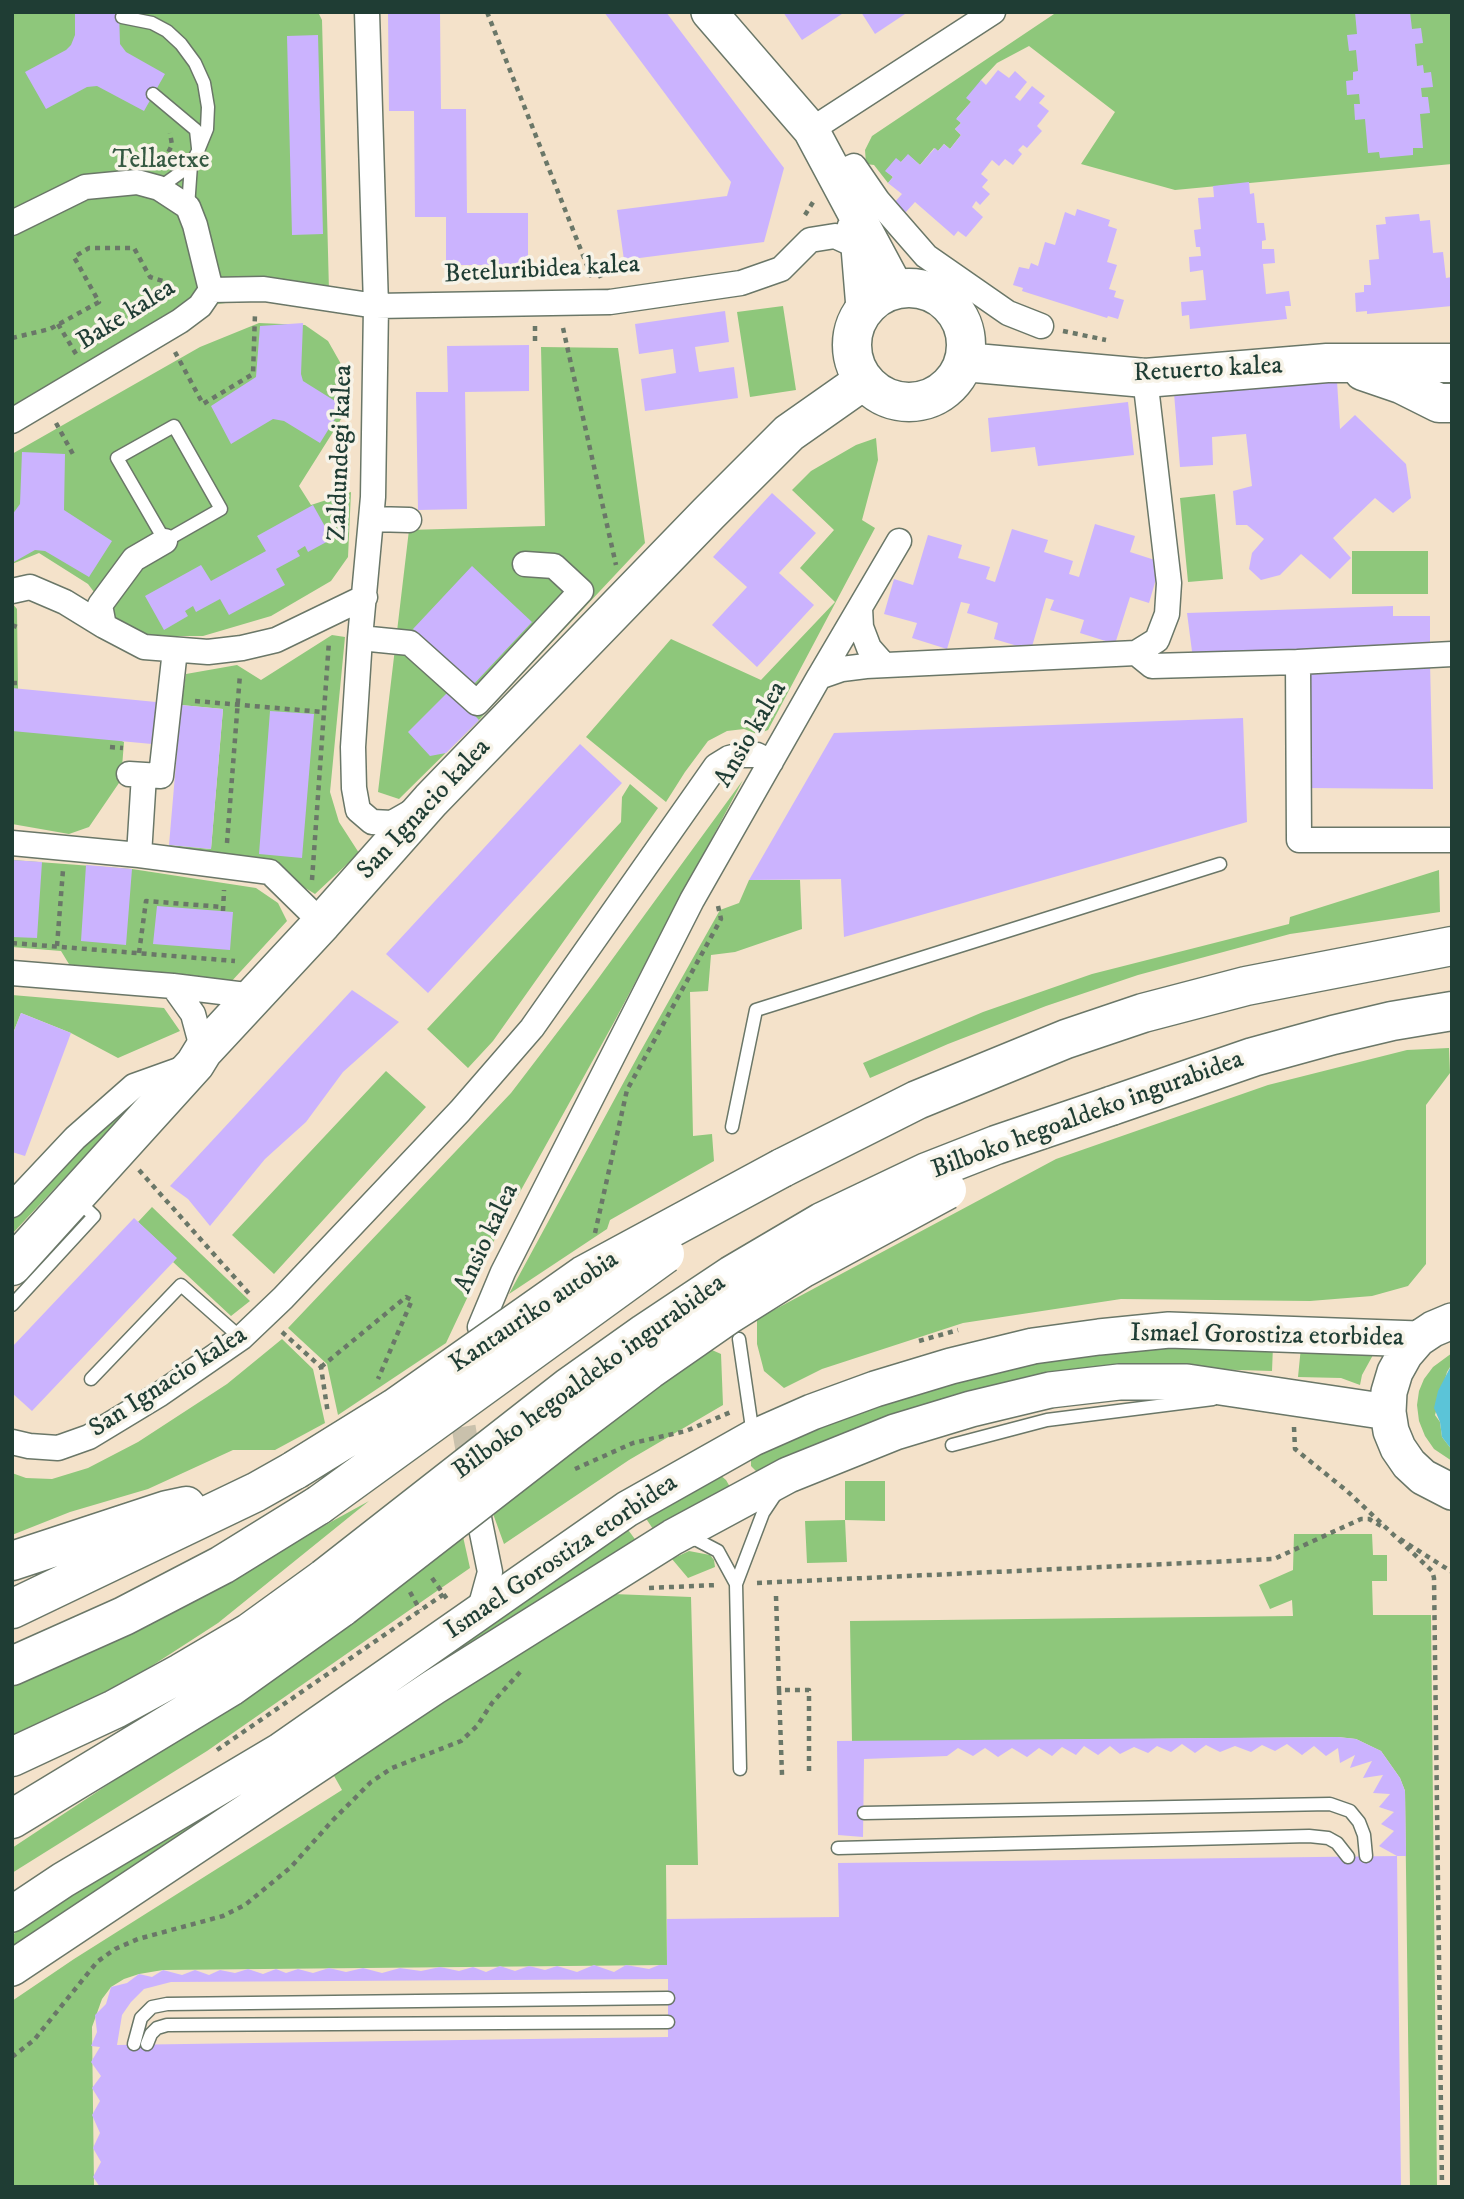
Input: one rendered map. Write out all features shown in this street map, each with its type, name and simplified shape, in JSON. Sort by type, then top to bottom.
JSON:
[{"type":"main road","points":[[709,12],[811,130],[896,289]]},
{"type":"main road","points":[[840,184],[859,247],[864,308]]},
{"type":"main road","points":[[896,289],[919,289],[937,295],[953,308],[962,323],[966,342],[964,362],[954,381],[939,394],[919,402],[899,402],[878,394],[863,381],[852,360],[852,334],[864,308],[878,297],[896,289]]},
{"type":"main road","name":"Retuerto kalea","points":[[964,362],[1145,378],[1327,363]]},
{"type":"main road","points":[[1327,363],[1452,363]]},
{"type":"main road","points":[[1327,363],[1401,384],[1439,403],[1451,405],[1452,390]]},
{"type":"main road","name":"San Ignacio kalea","points":[[12,1266],[254,996],[316,917],[789,433],[863,381]]},
{"type":"main road","points":[[12,1666],[124,1616],[222,1565],[319,1505],[782,1168],[917,1100],[1066,1038],[1143,1013],[1246,986],[1452,946]]},
{"type":"main road","name":"Bilboko hegoaldeko ingurabidea","points":[[12,1758],[115,1709],[248,1633],[333,1592],[569,1387],[732,1275],[822,1222],[927,1172],[1178,1081],[1320,1038],[1392,1021],[1452,1011]]},
{"type":"main road","name":"Kantauriko autobia","points":[[256,1492],[395,1408],[584,1275],[782,1168]]},
{"type":"main road","points":[[1441,1320],[1405,1354],[1395,1372],[1389,1392],[1388,1412],[1391,1431],[1409,1464],[1423,1477],[1452,1492]]},
{"type":"main road","name":"Ismael Gorostiza etorbidea","points":[[12,1914],[63,1880],[280,1751],[627,1509],[753,1438],[813,1412],[875,1389],[951,1366],[1033,1346],[1169,1330],[1441,1320]]},
{"type":"main road","name":"Ismael Gorostiza etorbidea","points":[[12,1968],[435,1687],[673,1537],[788,1475],[895,1432],[971,1409],[1050,1390],[1119,1382],[1186,1382],[1289,1409],[1388,1412]]},
{"type":"main road","points":[[12,1561],[167,1510],[256,1492]]},
{"type":"main road","points":[[12,1609],[256,1492]]},
{"type":"main road","points":[[12,1819],[230,1687],[284,1650],[333,1592]]},
{"type":"street","name":"Zaldundegi kalea","points":[[367,12],[376,306],[372,519],[360,638],[353,747],[354,788],[358,810],[372,822],[392,823],[432,800]]},
{"type":"street","points":[[811,130],[993,12]]},
{"type":"street","points":[[840,184],[878,201],[926,256],[1007,313],[1041,326]]},
{"type":"street","points":[[12,223],[85,187],[148,185],[188,207]]},
{"type":"street","name":"Bake kalea","points":[[12,421],[164,331],[205,298],[195,225],[188,207]]},
{"type":"street","name":"Beteluribidea kalea","points":[[205,298],[256,289],[376,306],[610,302],[741,283],[780,269],[810,240],[835,236],[859,247]]},
{"type":"street","points":[[1145,378],[1169,583],[1167,614],[1157,640],[1136,653],[1152,666],[1452,654]]},
{"type":"street","points":[[372,519],[409,520]]},
{"type":"street","points":[[104,626],[100,605],[134,559],[164,541]]},
{"type":"street","points":[[819,677],[899,541]]},
{"type":"street","points":[[360,638],[410,643],[477,703],[581,591],[554,566],[525,564]]},
{"type":"street","points":[[12,591],[30,587],[65,602],[144,647],[208,652],[276,640],[365,597]]},
{"type":"street","points":[[860,607],[861,627],[869,648],[884,665]]},
{"type":"street","points":[[139,855],[143,803],[137,774],[161,776],[175,650]]},
{"type":"street","name":"Ansio kalea","points":[[480,1327],[503,1272],[692,900],[819,677],[842,669],[884,665],[1136,653]]},
{"type":"street","points":[[1298,662],[1299,840],[1452,840]]},
{"type":"street","name":"San Ignacio kalea","points":[[12,1442],[58,1448],[89,1437],[160,1394],[242,1338],[460,1111],[532,1028],[716,766],[741,755],[757,755],[771,762]]},
{"type":"street","points":[[12,843],[139,855],[270,872],[316,917]]},
{"type":"street","points":[[12,973],[173,986],[254,996]]},
{"type":"street","points":[[12,1205],[75,1138],[134,1086],[199,1057],[193,1014],[173,986]]},
{"type":"street","points":[[478,1513],[490,1572],[478,1612]]},
{"type":"lane","points":[[122,16],[144,20],[167,31],[195,63],[204,83],[208,107],[207,129],[191,164],[188,207]]},
{"type":"lane","points":[[153,94],[196,130],[198,151]]},
{"type":"lane","points":[[148,185],[191,164]]},
{"type":"lane","points":[[174,426],[221,509],[164,541],[117,458],[174,426]]},
{"type":"lane","points":[[732,1127],[757,1010],[1220,863]]},
{"type":"lane","points":[[12,1305],[94,1216],[75,1197]]},
{"type":"lane","points":[[91,1378],[181,1284],[242,1338]]},
{"type":"lane","points":[[739,1339],[753,1438]]},
{"type":"lane","points":[[952,1444],[1047,1420],[1216,1399],[1289,1409]]},
{"type":"lane","points":[[740,1769],[736,1584],[763,1513],[788,1475]]},
{"type":"lane","points":[[673,1537],[697,1540],[718,1551],[736,1584]]},
{"type":"lane","points":[[863,1813],[1330,1804],[1350,1811],[1359,1822],[1364,1835],[1366,1856]]},
{"type":"lane","points":[[838,1849],[1309,1836],[1328,1838],[1337,1843],[1348,1857]]},
{"type":"lane","points":[[668,1998],[167,2004],[152,2007],[141,2018],[140,2044],[157,2028],[167,2025],[668,2022]]},
{"type":"path","points":[[487,12],[594,282],[602,281]]},
{"type":"path","points":[[148,185],[162,166],[172,145],[168,123],[153,94]]},
{"type":"path","points":[[805,216],[810,204],[840,184]]},
{"type":"path","points":[[13,336],[50,329],[99,302],[74,257],[89,248],[134,248],[150,277],[163,281],[173,298],[205,298]]},
{"type":"path","points":[[164,331],[203,404],[253,373],[256,289]]},
{"type":"path","points":[[557,303],[624,600]]},
{"type":"path","points":[[58,324],[88,376]]},
{"type":"path","points":[[44,402],[74,456]]},
{"type":"path","points":[[316,917],[323,712],[331,615]]},
{"type":"path","points":[[139,953],[146,901],[223,909],[242,648]]},
{"type":"path","points":[[170,699],[323,712]]},
{"type":"path","points":[[57,946],[65,848]]},
{"type":"path","points":[[12,943],[235,961]]},
{"type":"path","points":[[132,1161],[254,1299],[265,1317],[321,1367],[406,1297],[412,1300],[375,1387]]},
{"type":"path","points":[[1289,1409],[1295,1449],[1347,1491],[1432,1571],[1434,1578],[1442,2187]]},
{"type":"path","points":[[638,1594],[649,1588],[1274,1559],[1362,1519],[1369,1519],[1452,1572]]},
{"type":"path","points":[[206,1758],[444,1594],[426,1569]]},
{"type":"path","points":[[776,1596],[782,1775]]},
{"type":"path","points":[[12,2057],[34,2040],[97,1962],[115,1949],[138,1939],[223,1916],[245,1905],[290,1867],[371,1782],[393,1768],[461,1741],[477,1726],[492,1703],[520,1671],[531,1664]]},
{"type":"path","points":[[779,1690],[809,1690],[809,1774]]},
{"type":"green space","name":"Tellaetxe","points":[[12,12],[318,12],[322,20],[329,291],[200,306],[12,419]]},
{"type":"green space","points":[[1057,12],[1452,12],[1452,164],[1175,190],[1081,164],[1115,112],[1029,46],[997,63],[981,80],[971,102],[957,118],[961,123],[955,129],[961,135],[950,149],[944,144],[938,151],[934,148],[920,165],[908,155],[886,171],[893,177],[888,183],[874,165],[866,164],[865,150],[872,136]]},
{"type":"green space","points":[[783,306],[796,390],[750,397],[737,312]]},
{"type":"green space","points":[[259,323],[305,325],[328,341],[345,371],[350,405],[299,486],[311,505],[351,492],[348,557],[331,581],[271,616],[203,636],[156,636],[121,628],[88,584],[39,553],[12,564],[12,454],[200,347]]},
{"type":"green space","points":[[541,347],[618,348],[645,543],[479,720],[399,799],[378,792],[409,530],[545,526]]},
{"type":"green space","points":[[876,438],[878,460],[862,520],[875,528],[768,730],[757,734],[744,729],[727,731],[708,741],[666,802],[586,737],[671,639],[761,680],[835,602],[800,568],[834,530],[792,490],[811,471],[856,445]]},
{"type":"green space","points":[[1215,494],[1223,579],[1188,582],[1180,498]]},
{"type":"green space","points":[[1352,551],[1428,551],[1428,594],[1352,594]]},
{"type":"green space","points":[[12,603],[17,609],[18,689],[124,742],[121,780],[89,827],[69,834],[12,824]]},
{"type":"green space","points":[[332,635],[345,637],[330,792],[339,822],[359,853],[315,894],[273,868],[178,857],[169,845],[211,849],[223,709],[181,705],[186,674],[237,665],[261,680]]},
{"type":"green space","points":[[743,780],[500,1228],[446,1343],[338,1415],[327,1364],[288,1328],[511,1093]]},
{"type":"green space","points":[[630,784],[658,808],[493,1041],[468,1068],[427,1029],[621,822],[622,797]]},
{"type":"green space","points":[[12,860],[132,869],[256,888],[278,903],[287,921],[230,983],[72,969],[61,951],[12,947]]},
{"type":"green space","points":[[1439,870],[1440,912],[1290,934],[1138,975],[1046,1006],[870,1078],[863,1063],[983,1012],[1092,974],[1289,924],[1290,917]]},
{"type":"green space","points":[[749,880],[800,880],[802,929],[735,952],[711,955],[708,991],[690,992],[693,1136],[712,1134],[714,1161],[610,1220],[607,1229],[509,1294],[720,910],[739,903]]},
{"type":"green space","points":[[12,995],[164,1008],[180,1031],[118,1058],[71,1033],[21,1013],[12,1036]]},
{"type":"green space","points":[[1449,1048],[1450,1073],[1426,1105],[1426,1264],[1408,1286],[1372,1296],[1310,1301],[1121,1299],[963,1323],[822,1369],[784,1388],[764,1371],[757,1344],[757,1319],[1056,1159],[1268,1085],[1407,1050]]},
{"type":"green space","points":[[386,1071],[426,1107],[274,1274],[232,1235]]},
{"type":"green space","points":[[147,1092],[12,1234],[12,1218],[106,1122]]},
{"type":"green space","points":[[152,1207],[250,1301],[231,1316],[173,1262],[176,1258],[138,1222]]},
{"type":"green space","points":[[282,1339],[313,1369],[325,1423],[275,1450],[233,1450],[148,1489],[70,1512],[12,1535],[12,1473],[26,1478],[52,1479],[88,1468],[138,1442],[227,1384]]},
{"type":"green space","points":[[1201,1343],[1273,1346],[1272,1371],[1205,1369],[757,1472],[751,1466],[755,1455],[826,1420],[996,1366]]},
{"type":"green space","points":[[1301,1347],[1373,1355],[1362,1375],[1360,1385],[1341,1378],[1298,1377]]},
{"type":"green space","points":[[712,1350],[721,1354],[723,1405],[629,1460],[504,1544],[492,1511],[597,1427]]},
{"type":"green space","points":[[1452,1353],[1452,1364],[1447,1372],[1435,1415],[1440,1422],[1442,1437],[1452,1450],[1452,1461],[1434,1449],[1425,1436],[1417,1405],[1424,1379],[1433,1367]]},
{"type":"green space","points":[[719,1474],[730,1487],[657,1535],[643,1514]]},
{"type":"green space","points":[[845,1481],[885,1481],[885,1521],[845,1520]]},
{"type":"green space","points":[[369,1501],[218,1623],[130,1680],[12,1740],[12,1684],[178,1606]]},
{"type":"green space","points":[[845,1520],[847,1562],[807,1563],[805,1521]]},
{"type":"green space","points":[[626,1527],[640,1546],[12,1958],[12,1935],[344,1717]]},
{"type":"green space","points":[[462,1532],[470,1568],[207,1751],[12,1873],[12,1848],[186,1733]]},
{"type":"green space","points":[[1294,1534],[1372,1534],[1373,1555],[1387,1555],[1387,1581],[1372,1581],[1373,1615],[1431,1615],[1437,2187],[1410,2187],[1405,1791],[1400,1778],[1381,1751],[1356,1739],[1338,1737],[852,1742],[850,1621],[1293,1616],[1292,1600],[1270,1609],[1259,1585],[1293,1570]]},
{"type":"green space","points":[[689,1551],[710,1555],[715,1567],[688,1578],[672,1559]]},
{"type":"green space","points":[[613,1594],[691,1597],[698,1865],[666,1865],[667,1965],[163,1970],[124,1979],[111,1987],[102,1999],[92,2027],[94,2187],[12,2187],[12,2001],[342,1790],[333,1774]]},
{"type":"water","points":[[1452,1364],[1452,1450],[1442,1437],[1434,1408],[1438,1391]]},
{"type":"building","points":[[75,12],[119,12],[120,44],[126,52],[165,74],[144,111],[97,86],[87,87],[46,109],[25,72],[71,45],[75,35]]},
{"type":"building","points":[[388,12],[440,12],[441,109],[466,109],[467,213],[528,213],[528,265],[446,265],[446,217],[415,217],[414,111],[389,111]]},
{"type":"building","points":[[604,12],[666,12],[784,168],[764,242],[624,260],[617,210],[727,196],[731,182]]},
{"type":"building","points":[[783,12],[845,12],[802,40]]},
{"type":"building","points":[[861,12],[908,12],[875,34]]},
{"type":"building","points":[[1355,12],[1410,12],[1412,29],[1421,28],[1423,43],[1415,44],[1417,66],[1423,65],[1424,73],[1431,72],[1433,87],[1421,88],[1422,97],[1428,97],[1430,113],[1420,114],[1423,148],[1413,148],[1413,155],[1380,158],[1379,152],[1368,153],[1365,119],[1355,120],[1354,104],[1360,104],[1359,94],[1347,95],[1346,81],[1353,80],[1353,72],[1358,71],[1356,50],[1349,51],[1347,35],[1357,34]]},
{"type":"building","points":[[318,35],[323,234],[292,235],[287,36]]},
{"type":"building","points":[[998,70],[1009,78],[1015,71],[1027,82],[1015,97],[1020,101],[1032,86],[1045,96],[1039,103],[1049,111],[1037,126],[1042,131],[1027,148],[1023,145],[1018,150],[1022,154],[1013,165],[1005,159],[999,166],[992,160],[981,174],[988,180],[982,187],[990,194],[980,205],[976,201],[972,207],[983,217],[966,237],[958,231],[954,236],[915,202],[905,213],[893,204],[902,194],[888,183],[893,177],[885,171],[896,158],[901,162],[908,154],[920,165],[935,148],[938,151],[944,144],[950,149],[961,135],[955,129],[961,123],[956,119],[971,102],[966,98],[981,80],[986,85]]},
{"type":"building","points":[[1249,182],[1250,194],[1254,193],[1257,223],[1264,223],[1266,240],[1262,241],[1262,249],[1274,249],[1275,263],[1263,264],[1266,294],[1289,291],[1291,306],[1285,306],[1287,319],[1190,329],[1189,315],[1182,316],[1181,302],[1206,300],[1203,270],[1190,272],[1189,257],[1201,256],[1200,247],[1196,247],[1194,230],[1201,229],[1198,198],[1214,197],[1213,186]]},
{"type":"building","points":[[1077,209],[1110,220],[1108,226],[1117,229],[1107,262],[1117,265],[1109,289],[1116,291],[1114,297],[1124,300],[1118,319],[1107,318],[1022,291],[1023,288],[1013,285],[1019,267],[1029,269],[1031,263],[1038,266],[1045,242],[1055,245],[1065,212],[1075,216]]},
{"type":"building","points":[[1419,214],[1420,221],[1430,220],[1433,253],[1443,252],[1446,278],[1452,277],[1452,306],[1367,314],[1367,311],[1356,312],[1355,293],[1364,292],[1364,285],[1371,285],[1369,260],[1379,259],[1376,225],[1386,224],[1385,217]]},
{"type":"building","points":[[725,311],[729,342],[695,347],[699,372],[734,367],[738,398],[645,411],[641,379],[676,373],[673,349],[639,354],[635,324]]},
{"type":"building","points":[[303,323],[303,381],[343,406],[320,443],[284,421],[273,419],[231,444],[211,406],[256,377],[260,326]]},
{"type":"building","points":[[529,345],[529,391],[465,392],[467,509],[418,510],[416,392],[448,392],[447,346]]},
{"type":"building","points":[[1337,381],[1340,429],[1355,415],[1406,464],[1411,498],[1393,513],[1375,498],[1333,538],[1351,558],[1330,579],[1301,554],[1280,575],[1261,580],[1249,569],[1252,553],[1264,539],[1247,525],[1236,525],[1233,491],[1252,486],[1246,434],[1212,437],[1213,465],[1180,467],[1174,393]]},
{"type":"building","points":[[1128,402],[1134,455],[1038,466],[1035,447],[991,452],[988,418]]},
{"type":"building","points":[[22,452],[65,454],[64,510],[112,541],[89,577],[45,551],[35,550],[12,563],[12,515],[20,504]]},
{"type":"building","points":[[772,493],[816,533],[779,573],[814,605],[757,667],[712,625],[747,587],[713,557]]},
{"type":"building","points":[[313,505],[332,539],[308,552],[305,546],[297,551],[300,556],[276,569],[285,585],[229,615],[220,599],[196,612],[193,606],[185,611],[188,616],[164,630],[145,596],[201,565],[211,581],[266,551],[257,536]]},
{"type":"building","points":[[1095,524],[1135,536],[1130,552],[1161,562],[1149,603],[1130,597],[1115,644],[1080,633],[1084,620],[1050,610],[1054,600],[1046,598],[1031,650],[994,639],[998,623],[967,613],[970,604],[961,602],[947,649],[912,638],[917,623],[884,614],[894,579],[913,585],[928,535],[962,545],[958,558],[990,567],[986,579],[995,582],[1012,529],[1048,540],[1044,552],[1073,561],[1069,574],[1079,577]]},
{"type":"building","points":[[472,566],[532,622],[473,685],[413,629]]},
{"type":"building","points":[[1393,606],[1393,616],[1430,616],[1430,655],[1193,659],[1187,613]]},
{"type":"building","points":[[1430,663],[1433,789],[1309,788],[1311,665]]},
{"type":"building","points":[[12,688],[156,702],[152,744],[12,731]]},
{"type":"building","points":[[450,690],[479,720],[446,753],[430,756],[408,732]]},
{"type":"building","points":[[181,705],[223,709],[211,849],[169,845]]},
{"type":"building","points":[[270,711],[314,714],[302,858],[259,854]]},
{"type":"building","points":[[1243,718],[1247,822],[844,937],[841,879],[749,880],[834,733]]},
{"type":"building","points":[[580,744],[622,783],[428,993],[386,954]]},
{"type":"building","points":[[12,860],[42,862],[37,938],[12,937]]},
{"type":"building","points":[[86,865],[132,869],[126,945],[81,941]]},
{"type":"building","points":[[157,906],[233,912],[230,950],[153,944]]},
{"type":"building","points":[[352,990],[399,1022],[343,1072],[306,1122],[265,1159],[210,1226],[188,1199],[170,1186]]},
{"type":"building","points":[[21,1013],[71,1033],[25,1156],[12,1152],[12,1036]]},
{"type":"building","points":[[134,1218],[177,1258],[32,1411],[12,1393],[12,1347]]},
{"type":"building","points":[[1356,1739],[1381,1751],[1400,1778],[1405,1791],[1406,1856],[1397,1856],[1379,1846],[1394,1831],[1381,1824],[1394,1812],[1379,1807],[1390,1794],[1373,1793],[1383,1775],[1363,1778],[1372,1761],[1350,1768],[1355,1755],[1340,1763],[1338,1748],[1326,1756],[1314,1746],[1302,1755],[1287,1744],[1275,1751],[1262,1745],[1251,1752],[1235,1746],[1220,1752],[1206,1745],[1195,1753],[1182,1744],[1171,1752],[1157,1746],[1148,1753],[1134,1747],[1120,1754],[1110,1746],[1098,1755],[1084,1746],[1076,1755],[1062,1747],[1052,1756],[1039,1748],[1027,1757],[1012,1748],[998,1757],[985,1748],[973,1756],[958,1748],[947,1756],[864,1759],[863,1837],[838,1835],[837,1741]]},
{"type":"building","points":[[1397,1856],[1401,2187],[100,2187],[93,2177],[101,2162],[93,2148],[100,2133],[92,2115],[100,2101],[92,2088],[101,2076],[91,2062],[100,2047],[91,2046],[97,2032],[95,2015],[106,2004],[111,1987],[127,1983],[139,1974],[152,1977],[163,1970],[182,1975],[195,1970],[209,1975],[220,1970],[235,1973],[248,1969],[263,1974],[276,1969],[286,1973],[298,1969],[313,1973],[329,1968],[346,1972],[363,1968],[382,1973],[400,1968],[421,1971],[440,1967],[459,1971],[473,1967],[486,1972],[500,1966],[515,1971],[529,1966],[545,1970],[557,1966],[577,1972],[594,1965],[614,1972],[626,1965],[649,1969],[667,1965],[667,1919],[839,1917],[838,1863]],"holes":[[[668,1979],[668,2037],[117,2045],[122,2015],[131,2002],[144,1989],[171,1982]]]},
{"type":"tunnel","points":[[461,1391],[461,1412],[472,1476]]}]
